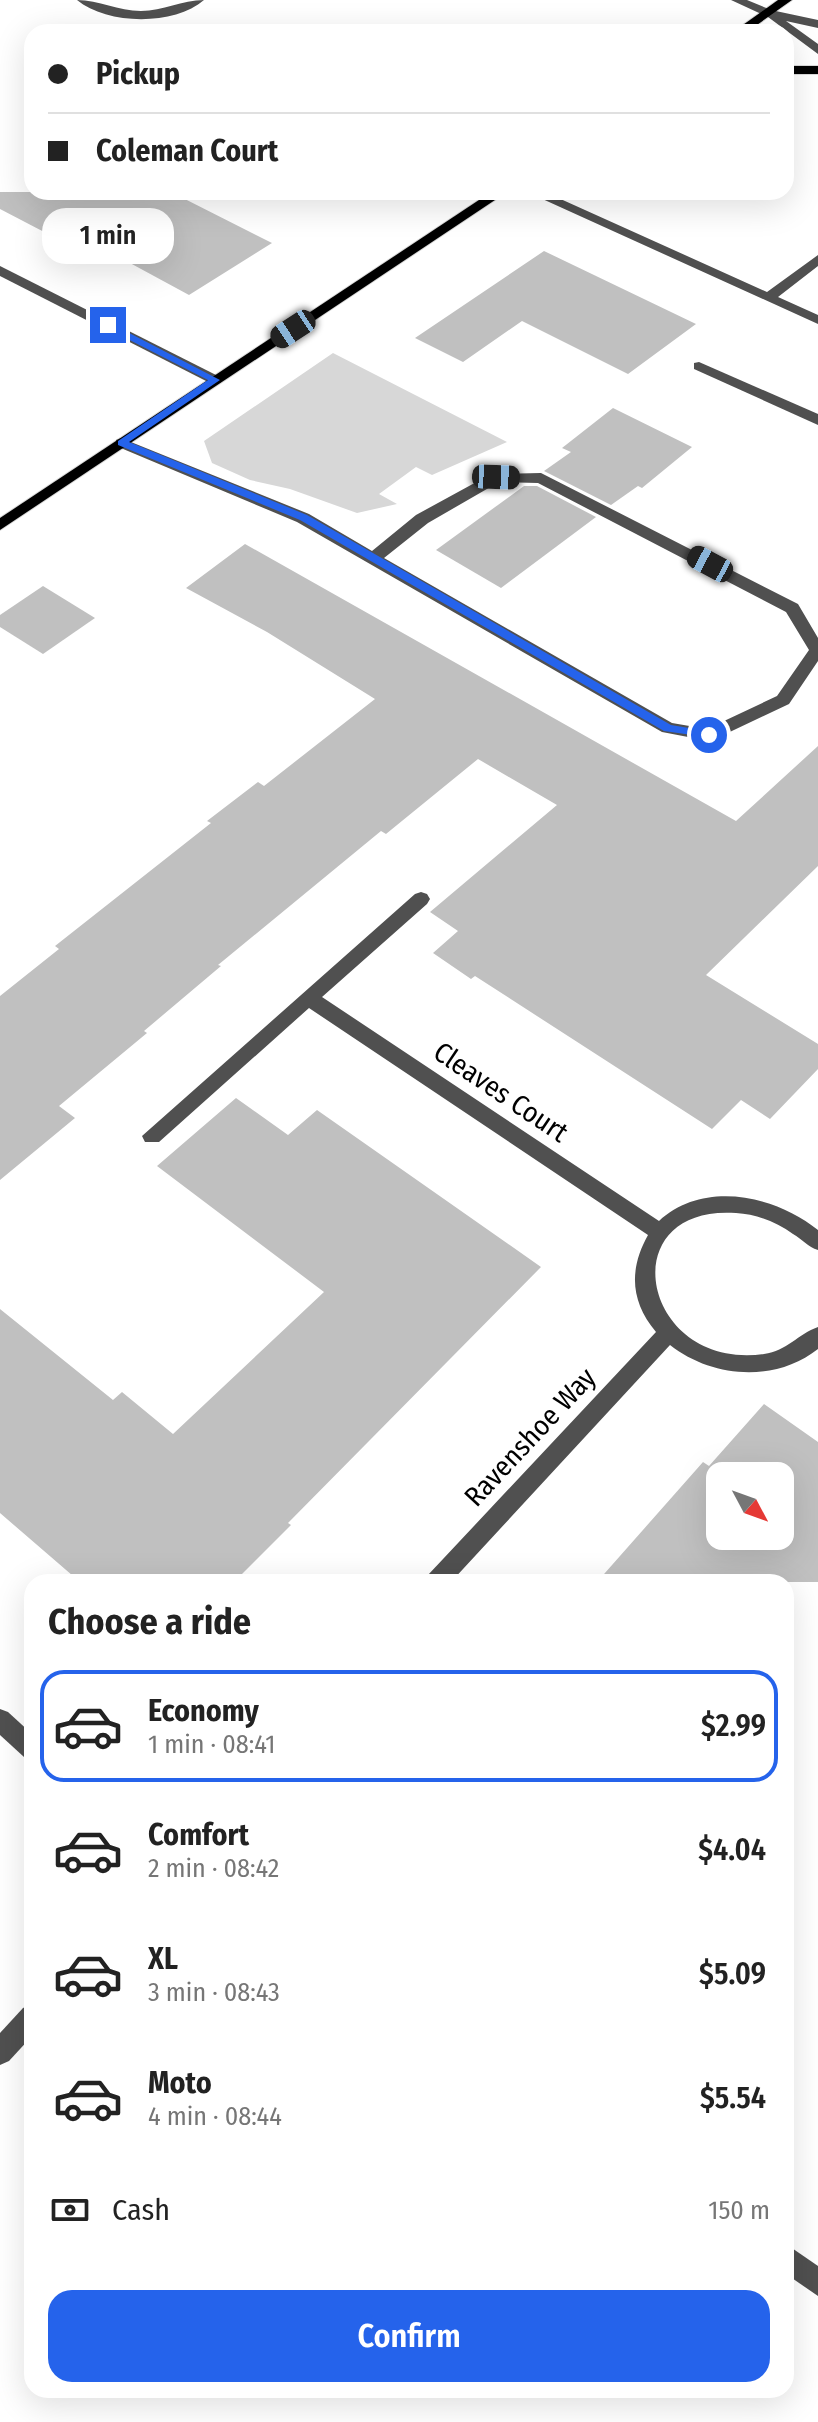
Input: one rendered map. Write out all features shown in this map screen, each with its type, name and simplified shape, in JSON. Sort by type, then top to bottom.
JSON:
[{"type":"main road","points":[[751,24],[786,0]]},
{"type":"main road","points":[[794,70],[818,70]]},
{"type":"main road","points":[[0,525],[488,200]]},
{"type":"street","points":[[83,0],[124,15],[146,15],[167,13],[198,0]]},
{"type":"street","points":[[737,0],[767,13],[818,24]]},
{"type":"street","points":[[767,13],[782,24]]},
{"type":"street","points":[[794,33],[818,50]]},
{"type":"street","points":[[552,200],[818,320]]},
{"type":"street","points":[[768,298],[818,259]]},
{"type":"street","points":[[0,270],[215,380]]},
{"type":"street","points":[[699,366],[818,420]]},
{"type":"street","points":[[121,443],[303,518],[668,728],[709,735],[783,700],[817,650],[792,608],[541,478],[496,477],[422,519],[373,558]]},
{"type":"street","points":[[152,1136],[421,899]]},
{"type":"street","name":"Cleaves Court","points":[[310,999],[660,1232]]},
{"type":"street","points":[[818,1240],[789,1218],[750,1204],[716,1205],[685,1214],[660,1232],[646,1257],[643,1284],[657,1321],[680,1344],[711,1360],[751,1366],[779,1361],[806,1348],[818,1336]]},
{"type":"street","name":"Ravenshoe Way","points":[[443,1574],[668,1333]]},
{"type":"street","points":[[0,1720],[24,1742]]},
{"type":"street","points":[[0,2052],[24,2026]]},
{"type":"street","points":[[794,2264],[818,2283]]},
{"type":"shaded area","points":[[333,353],[507,442],[432,475],[416,467],[379,494],[397,504],[357,513],[290,489],[250,480],[212,463],[204,441]]},
{"type":"building","points":[[0,192],[24,192],[24,200],[187,200],[272,243],[189,295],[106,250],[94,258],[0,209]]},
{"type":"building","points":[[544,251],[696,324],[628,374],[522,321],[463,362],[415,338]]},
{"type":"building","points":[[613,408],[692,447],[642,488],[638,486],[611,505],[544,471],[571,452],[562,448]]},
{"type":"building","points":[[524,486],[537,486],[596,517],[501,588],[436,550]]},
{"type":"building","points":[[245,544],[736,821],[818,746],[818,866],[706,975],[818,1044],[818,1069],[770,1119],[741,1100],[712,1129],[475,976],[471,979],[433,953],[458,931],[430,912],[557,805],[478,759],[386,834],[381,831],[218,965],[221,966],[144,1031],[147,1033],[59,1106],[75,1118],[0,1180],[0,996],[59,949],[55,946],[211,823],[207,821],[258,782],[264,786],[375,699],[267,632],[186,588]]},
{"type":"building","points":[[43,586],[95,618],[43,654],[0,627],[0,615]]},
{"type":"building","points":[[236,1098],[288,1135],[317,1110],[541,1267],[288,1523],[291,1525],[242,1574],[71,1574],[0,1513],[0,1309],[113,1400],[122,1392],[173,1434],[324,1292],[157,1166]]},
{"type":"building","points":[[764,1404],[818,1442],[818,1582],[794,1582],[794,1574],[604,1574],[703,1462],[706,1464],[706,1550],[794,1550],[794,1462],[713,1462]]},
{"type":"route","points":[[108,325],[215,380],[121,443],[303,518],[668,728],[709,735]]}]
